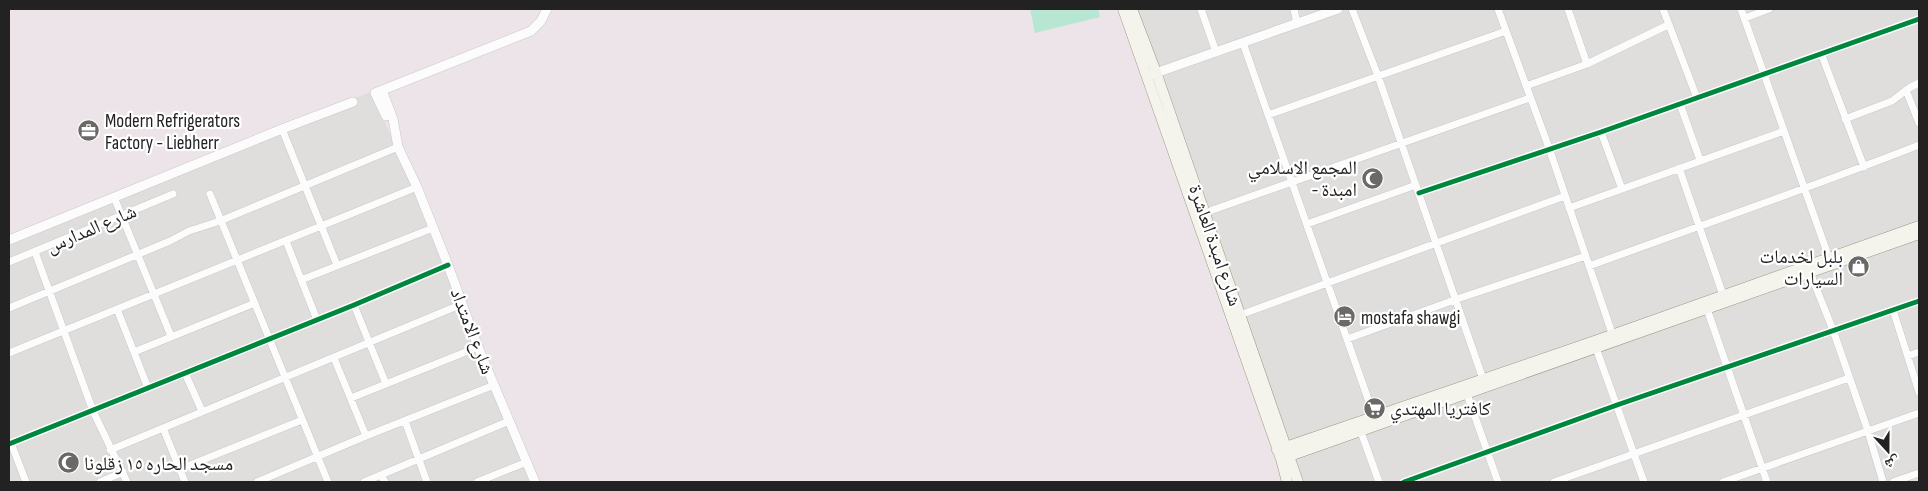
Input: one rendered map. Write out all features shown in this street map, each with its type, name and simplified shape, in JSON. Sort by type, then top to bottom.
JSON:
[{"type":"main road","name":"شارع امبدة العاشرة","points":[[1123,9],[1151,74],[1204,213],[1240,315],[1284,453],[1287,482]]},
{"type":"main road","name":"شارع امبدة العاشرة","points":[[1132,9],[1151,74],[1284,453],[1298,482]]},
{"type":"main road","points":[[1284,453],[1361,432],[1467,394],[1516,372],[1614,338],[1707,309],[1809,269],[1829,258],[1919,226]]},
{"type":"main road","points":[[1284,453],[1374,416],[1484,379],[1516,372],[1596,348],[1614,338],[1723,295],[1919,234]]},
{"type":"street","name":"شارع الامتداد","points":[[535,482],[494,386],[448,265],[417,187],[398,147],[392,124],[388,119],[378,92],[531,31],[542,21],[547,9]]},
{"type":"street","points":[[1200,9],[1216,52]]},
{"type":"street","points":[[1294,9],[1297,24]]},
{"type":"street","points":[[1151,74],[1338,9]]},
{"type":"street","points":[[1352,9],[1402,143],[1484,379]]},
{"type":"street","points":[[1498,9],[1549,148],[1614,338]]},
{"type":"street","points":[[1568,9],[1587,64]]},
{"type":"street","points":[[1663,9],[1697,98]]},
{"type":"street","points":[[1741,9],[1829,258]]},
{"type":"street","points":[[1744,18],[1770,9]]},
{"type":"street","points":[[1419,193],[1601,132],[1919,19]]},
{"type":"street","points":[[1526,86],[1587,64],[1668,24]]},
{"type":"street","points":[[1268,115],[1506,31]]},
{"type":"street","points":[[1243,43],[1374,416]]},
{"type":"street","points":[[1821,53],[1864,167]]},
{"type":"street","points":[[1845,119],[1892,101],[1919,83]]},
{"type":"street","points":[[1906,90],[1919,123]]},
{"type":"street","points":[[1204,213],[1530,98]]},
{"type":"street","points":[[9,240],[353,102]]},
{"type":"street","points":[[1680,104],[1700,160]]},
{"type":"street","points":[[282,129],[337,265]]},
{"type":"street","points":[[1569,208],[1784,131]]},
{"type":"street","points":[[1601,132],[1622,188]]},
{"type":"street","points":[[1589,266],[1805,190],[1919,145]]},
{"type":"street","points":[[9,308],[174,240],[189,231],[398,147]]},
{"type":"street","points":[[1679,168],[1723,295]]},
{"type":"street","points":[[1306,224],[1416,185]]},
{"type":"street","points":[[9,353],[417,187]]},
{"type":"street","name":"شارع المدارس","points":[[9,262],[174,194]]},
{"type":"street","points":[[210,194],[328,482]]},
{"type":"street","points":[[1240,315],[1565,196]]},
{"type":"street","points":[[114,198],[171,336]]},
{"type":"street","points":[[301,280],[433,228]]},
{"type":"street","points":[[286,241],[317,320]]},
{"type":"street","points":[[35,252],[48,292],[93,410],[110,450],[124,472],[127,482]]},
{"type":"street","points":[[1347,339],[1457,299],[1586,256]]},
{"type":"street","points":[[26,482],[10,444],[448,265]]},
{"type":"street","points":[[1809,269],[1833,330],[1868,431],[1883,482]]},
{"type":"street","points":[[1404,482],[1425,479],[1487,452],[1617,405],[1919,301]]},
{"type":"street","points":[[134,352],[255,303]]},
{"type":"street","points":[[110,450],[462,304]]},
{"type":"street","points":[[354,305],[386,384]]},
{"type":"street","points":[[117,309],[148,388]]},
{"type":"street","points":[[1707,309],[1768,482]]},
{"type":"street","points":[[1893,310],[1919,392]]},
{"type":"street","points":[[351,398],[478,346]]},
{"type":"street","points":[[1596,348],[1644,482]]},
{"type":"street","points":[[1908,356],[1919,352]]},
{"type":"street","points":[[334,358],[366,436]]},
{"type":"street","points":[[186,372],[202,411]]},
{"type":"street","points":[[1554,482],[1849,378]]},
{"type":"street","points":[[257,482],[318,458],[366,436],[494,386]]},
{"type":"street","points":[[1467,394],[1498,482]]},
{"type":"street","points":[[1723,482],[1919,413]]},
{"type":"street","points":[[180,469],[302,420]]},
{"type":"street","points":[[405,421],[428,482]]},
{"type":"street","points":[[364,482],[383,479],[420,460],[509,421]]},
{"type":"street","points":[[163,428],[185,482]]},
{"type":"street","points":[[1361,432],[1379,482]]},
{"type":"street","points":[[477,482],[527,462]]},
{"type":"street","points":[[100,482],[124,472]]},
{"type":"street","points":[[1893,482],[1919,473]]},
{"type":"shaded area","points":[[9,9],[1919,9],[1919,482],[9,482]]},
{"type":"shaded area","points":[[9,9],[1131,9],[1298,482],[536,482],[372,91],[9,244]]},
{"type":"green space","points":[[1030,9],[1098,9],[1100,17],[1035,33]]},
{"type":"cycle path","points":[[1419,193],[1601,132],[1919,19]]},
{"type":"cycle path","points":[[9,444],[354,305],[448,265]]},
{"type":"cycle path","points":[[1404,482],[1617,405],[1919,301]]},
{"type":"place","name":"Modern Refrigerators Factory - Liebherr","points":[[89,131]]},
{"type":"place","name":"المجمع الاسلامي - امبدة","points":[[1373,178]]},
{"type":"place","name":"بلبل لخدمات السيارات","points":[[1859,267]]},
{"type":"place","name":"mostafa shawgi","points":[[1345,317]]},
{"type":"place","name":"كافتريا المهتدي","points":[[1374,408]]},
{"type":"place","name":"مسجد الحاره ١٥ زقلونا","points":[[68,463]]}]
